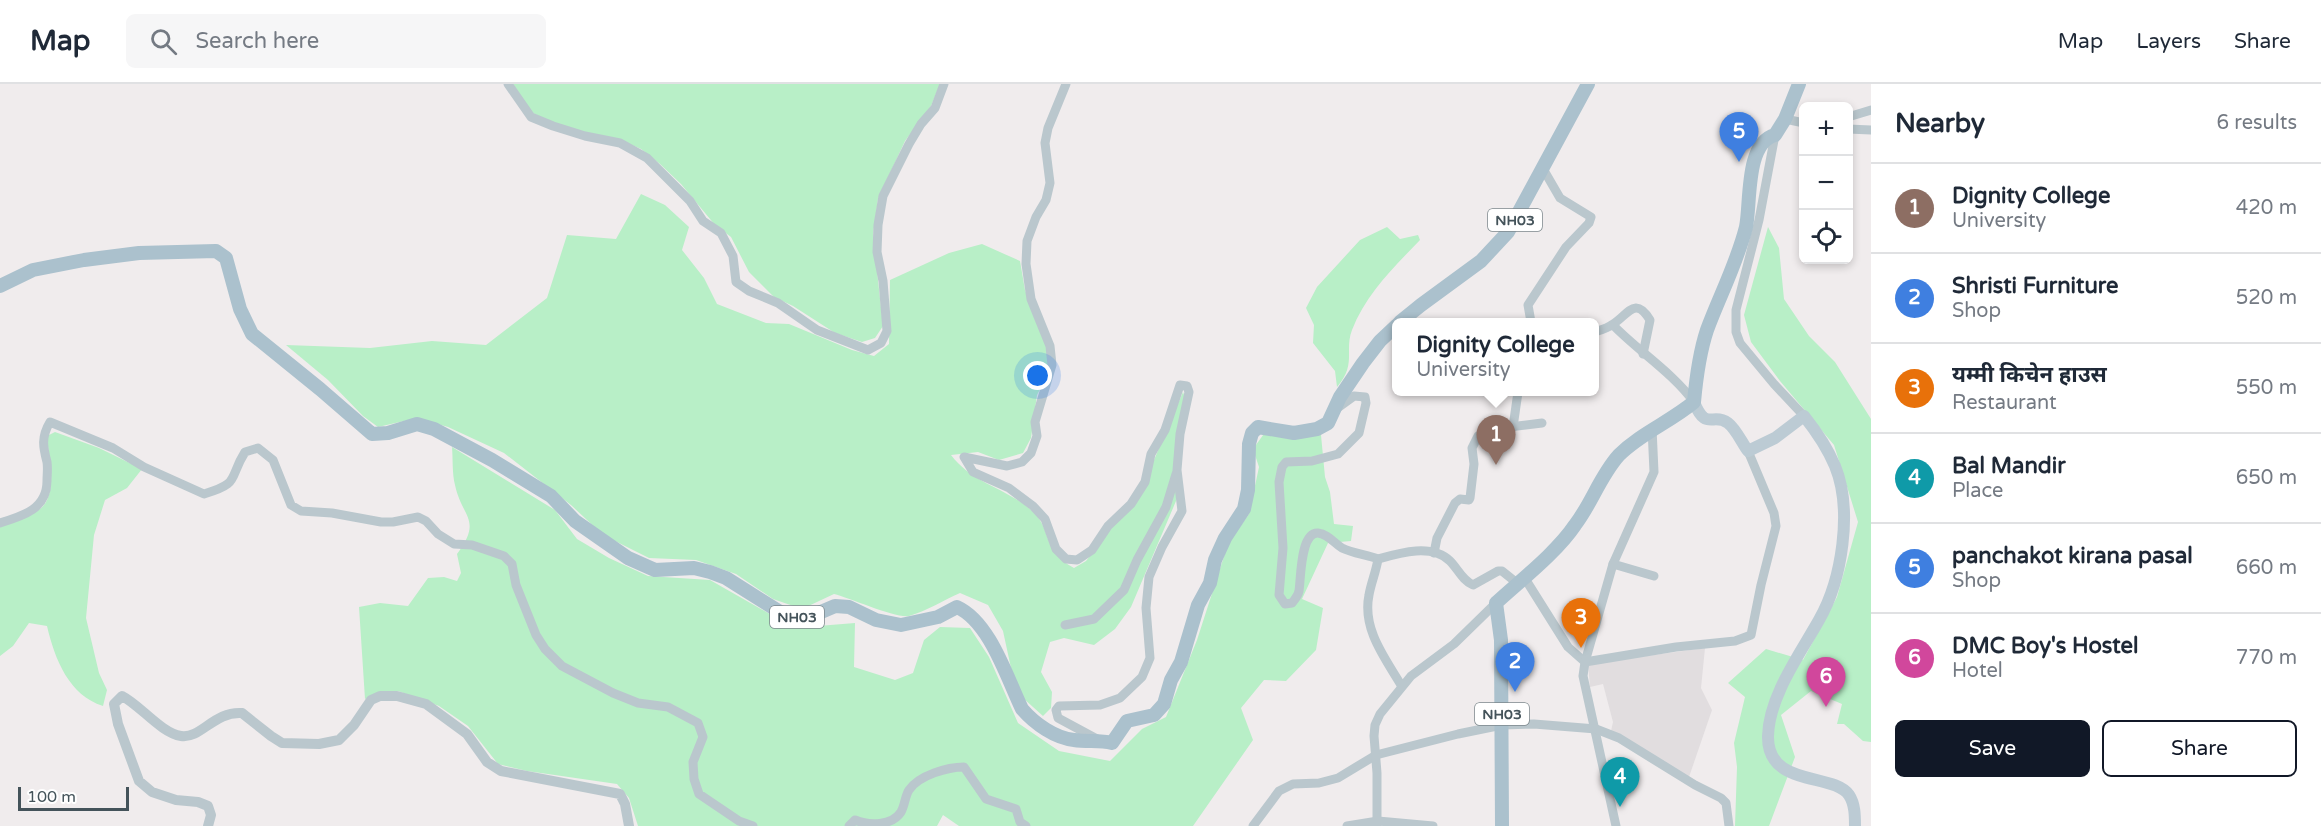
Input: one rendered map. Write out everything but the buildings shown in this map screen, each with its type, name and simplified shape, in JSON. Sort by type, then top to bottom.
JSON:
[{"type":"main road","name":"NH03","points":[[1405,318],[1481,261],[1508,232],[1588,84]]},
{"type":"main road","points":[[1799,84],[1785,119],[1775,135],[1770,136],[1764,142],[1752,166],[1746,227],[1703,344],[1694,402],[1698,413],[1705,419],[1725,420],[1731,424],[1748,451],[1775,438],[1804,416],[1819,436],[1835,466],[1840,484],[1842,535],[1840,566],[1820,618],[1795,658],[1775,704],[1768,734],[1769,749],[1775,761],[1807,779],[1844,790],[1849,795],[1855,814],[1855,826]]},
{"type":"main road","name":"NH03","points":[[0,286],[33,270],[84,260],[139,253],[216,250],[226,258],[240,309],[252,334],[372,434],[388,433],[417,424],[434,429],[492,460],[551,496],[575,521],[628,558],[655,570],[694,568],[710,572],[726,578],[780,612],[796,617],[814,615],[835,606],[849,607],[876,620],[901,625],[938,617],[957,606],[975,619],[994,649],[1022,709],[1029,717],[1059,736],[1074,740],[1099,740],[1113,743],[1127,721],[1154,715],[1164,704],[1171,680],[1181,662],[1198,605],[1210,583],[1215,560],[1225,538],[1244,508],[1248,490],[1249,444],[1252,433],[1258,427],[1294,433],[1317,429],[1328,423],[1340,397],[1363,363],[1380,340],[1392,329]]},
{"type":"main road","points":[[1496,603],[1562,542],[1576,525],[1606,471],[1615,460],[1633,442],[1652,428],[1682,412],[1694,402]]},
{"type":"main road","name":"NH03","points":[[1496,603],[1501,640],[1502,826]]},
{"type":"street","points":[[508,84],[531,117],[585,136],[620,143],[647,158],[690,201],[703,221],[721,233],[733,256],[736,282],[749,291],[778,303],[817,330],[868,350],[881,343],[887,331],[877,252],[878,225],[884,196],[909,144],[921,124],[935,108],[944,84]]},
{"type":"street","points":[[1066,84],[1048,128],[1045,143],[1050,183],[1046,201],[1036,217],[1027,241],[1026,264],[1031,299],[1050,346],[1052,365],[1035,422],[1037,436],[1031,453],[1022,462],[1007,466],[964,457],[973,472],[1009,488],[1033,506],[1045,519],[1056,549],[1066,559],[1077,560],[1092,550],[1108,526],[1131,504],[1145,482],[1151,454],[1165,430],[1180,386],[1186,386],[1189,392],[1180,434],[1177,471],[1182,511],[1149,577],[1146,608],[1150,658],[1142,677],[1120,699],[1100,705],[1059,706],[1056,711],[1058,718],[1099,740]]},
{"type":"street","points":[[1853,115],[1871,110]]},
{"type":"street","points":[[1785,119],[1799,122]]},
{"type":"street","points":[[1853,129],[1871,130]]},
{"type":"street","points":[[1775,135],[1759,220],[1736,309],[1736,332],[1740,343],[1804,416]]},
{"type":"street","points":[[1530,318],[1528,305],[1566,248],[1589,224],[1591,217],[1560,198],[1542,166]]},
{"type":"street","points":[[1599,330],[1612,325],[1632,308],[1645,312],[1650,320],[1643,354]]},
{"type":"street","points":[[1612,325],[1686,391],[1694,402]]},
{"type":"street","points":[[1336,409],[1354,396],[1365,397],[1366,403],[1359,433],[1349,444],[1338,453],[1325,459],[1312,462],[1286,462],[1282,467],[1279,482],[1282,548],[1279,595],[1285,604],[1292,603],[1299,593],[1303,555],[1307,539],[1312,534],[1318,533],[1342,548],[1378,559],[1422,551],[1434,553],[1449,560],[1466,581],[1473,585],[1498,571],[1520,580],[1568,647],[1585,662]]},
{"type":"street","points":[[1513,427],[1517,396]]},
{"type":"street","points":[[0,523],[23,516],[43,500],[47,490],[48,465],[42,440],[50,422],[113,448],[144,467],[204,494],[226,487],[233,480],[245,452],[258,448],[273,460],[291,505],[301,511],[332,513],[381,522],[418,517],[426,521],[448,542],[472,545],[504,556],[512,564],[516,585],[536,634],[545,649],[562,666],[613,693],[638,703],[668,707],[698,723],[704,737],[693,762],[694,779],[699,794],[739,821],[753,826]]},
{"type":"street","points":[[1434,553],[1437,538],[1455,503],[1460,499],[1469,500],[1470,498],[1474,464],[1472,448],[1478,436],[1492,429],[1542,423]]},
{"type":"street","points":[[1616,826],[1583,676],[1613,564],[1654,472],[1652,428]]},
{"type":"street","points":[[1585,662],[1676,647],[1735,641],[1751,635],[1776,526],[1774,513],[1748,451]]},
{"type":"street","points":[[1065,625],[1094,619],[1124,590],[1137,560],[1166,507],[1177,471]]},
{"type":"street","points":[[1378,559],[1368,597],[1369,616],[1374,640],[1401,685]]},
{"type":"street","points":[[1613,564],[1654,576]]},
{"type":"street","points":[[1378,824],[1374,725],[1401,685],[1454,644],[1496,603]]},
{"type":"street","points":[[208,826],[211,815],[208,806],[198,802],[176,800],[152,792],[139,781],[118,724],[114,704],[122,696],[165,729],[181,736],[193,735],[223,715],[232,712],[242,713],[282,742],[319,744],[339,740],[354,725],[371,700],[380,696],[397,696],[426,704],[467,734],[487,762],[501,771],[620,794],[625,804],[629,826]]},
{"type":"street","points":[[1253,826],[1280,791],[1293,784],[1319,783],[1338,778],[1376,755],[1502,724],[1534,724],[1596,729],[1619,738],[1695,785],[1721,798],[1726,803],[1729,826]]},
{"type":"street","points":[[849,826],[855,820],[864,825],[876,826],[889,822],[900,814],[909,790],[915,784],[946,770],[964,767],[986,799],[1016,809],[1020,822],[1026,826]]},
{"type":"street","points":[[1347,826],[1378,824],[1433,826]]},
{"type":"shaded area","points":[[1705,648],[1701,688],[1712,710],[1689,777],[1611,731],[1613,722],[1603,684],[1590,687],[1588,664]]},
{"type":"green space","points":[[513,84],[940,84],[931,106],[905,141],[878,199],[873,234],[883,326],[875,338],[862,342],[835,333],[793,306],[774,297],[749,272],[731,237],[715,225],[681,184],[660,164],[641,149],[618,139],[598,136],[548,121],[531,112]]},
{"type":"green space","points":[[641,194],[665,205],[689,227],[682,250],[704,278],[717,304],[766,323],[789,324],[852,350],[874,356],[889,344],[890,280],[949,253],[982,244],[1020,261],[1025,290],[1047,346],[1049,362],[1046,378],[1037,395],[1031,438],[1023,453],[999,460],[978,452],[951,455],[979,479],[1031,510],[1042,524],[1056,554],[1074,568],[1086,561],[1100,543],[1151,467],[1183,392],[1185,398],[1176,447],[1176,501],[1131,607],[1115,629],[1094,645],[1064,638],[1050,642],[1041,672],[1052,692],[1051,708],[1043,716],[1023,698],[1011,668],[1003,631],[988,605],[960,593],[922,611],[903,616],[834,594],[802,609],[773,599],[736,574],[696,560],[649,558],[603,535],[571,505],[504,453],[448,427],[417,418],[378,427],[363,416],[328,380],[286,345],[370,348],[432,341],[486,345],[547,298],[567,235],[616,239]]},
{"type":"green space","points":[[1387,227],[1400,239],[1418,235],[1420,240],[1381,282],[1358,317],[1350,338],[1347,371],[1337,387],[1335,371],[1313,343],[1314,325],[1306,308],[1317,287],[1360,240]]},
{"type":"green space","points":[[1768,227],[1779,248],[1784,299],[1809,336],[1835,362],[1871,419],[1871,742],[1863,741],[1844,724],[1837,724],[1842,704],[1811,691],[1781,715],[1795,757],[1769,826],[1735,826],[1737,767],[1734,743],[1745,697],[1728,683],[1766,649],[1803,660],[1837,597],[1858,522],[1834,445],[1780,381],[1751,342],[1744,315]]},
{"type":"green space","points":[[1266,431],[1288,439],[1321,435],[1325,477],[1330,492],[1334,524],[1353,526],[1351,541],[1328,543],[1302,599],[1323,608],[1316,650],[1286,681],[1264,680],[1241,708],[1253,740],[1193,826],[959,826],[943,815],[937,826],[638,826],[629,798],[617,784],[527,771],[498,764],[468,726],[439,706],[398,691],[380,692],[365,699],[359,607],[380,603],[408,606],[428,578],[444,577],[457,581],[461,573],[457,554],[465,542],[470,525],[455,485],[452,447],[555,510],[577,539],[609,558],[648,576],[710,580],[782,621],[818,626],[855,623],[854,667],[895,680],[913,673],[924,640],[940,627],[970,628],[989,657],[1018,723],[1059,751],[1110,761],[1142,729],[1166,717],[1197,640],[1228,544],[1249,514],[1259,467],[1253,449]]},
{"type":"green space","points":[[55,432],[99,448],[142,469],[127,488],[105,500],[94,535],[86,618],[99,673],[107,690],[103,706],[81,694],[65,675],[54,651],[47,626],[29,623],[13,646],[0,656],[0,526],[31,514],[46,502],[51,485],[47,436]]},
{"type":"place","name":"panchakot kirana pasal","points":[[1739,162]]},
{"type":"place","name":"Dignity College","points":[[1496,465]]},
{"type":"place","name":"यम्मी किचेन हाउस","points":[[1581,648]]},
{"type":"place","name":"Shristi Furniture","points":[[1515,692]]},
{"type":"place","name":"DMC Boy's Hostel","points":[[1826,707]]},
{"type":"place","name":"Bal Mandir","points":[[1620,807]]}]
